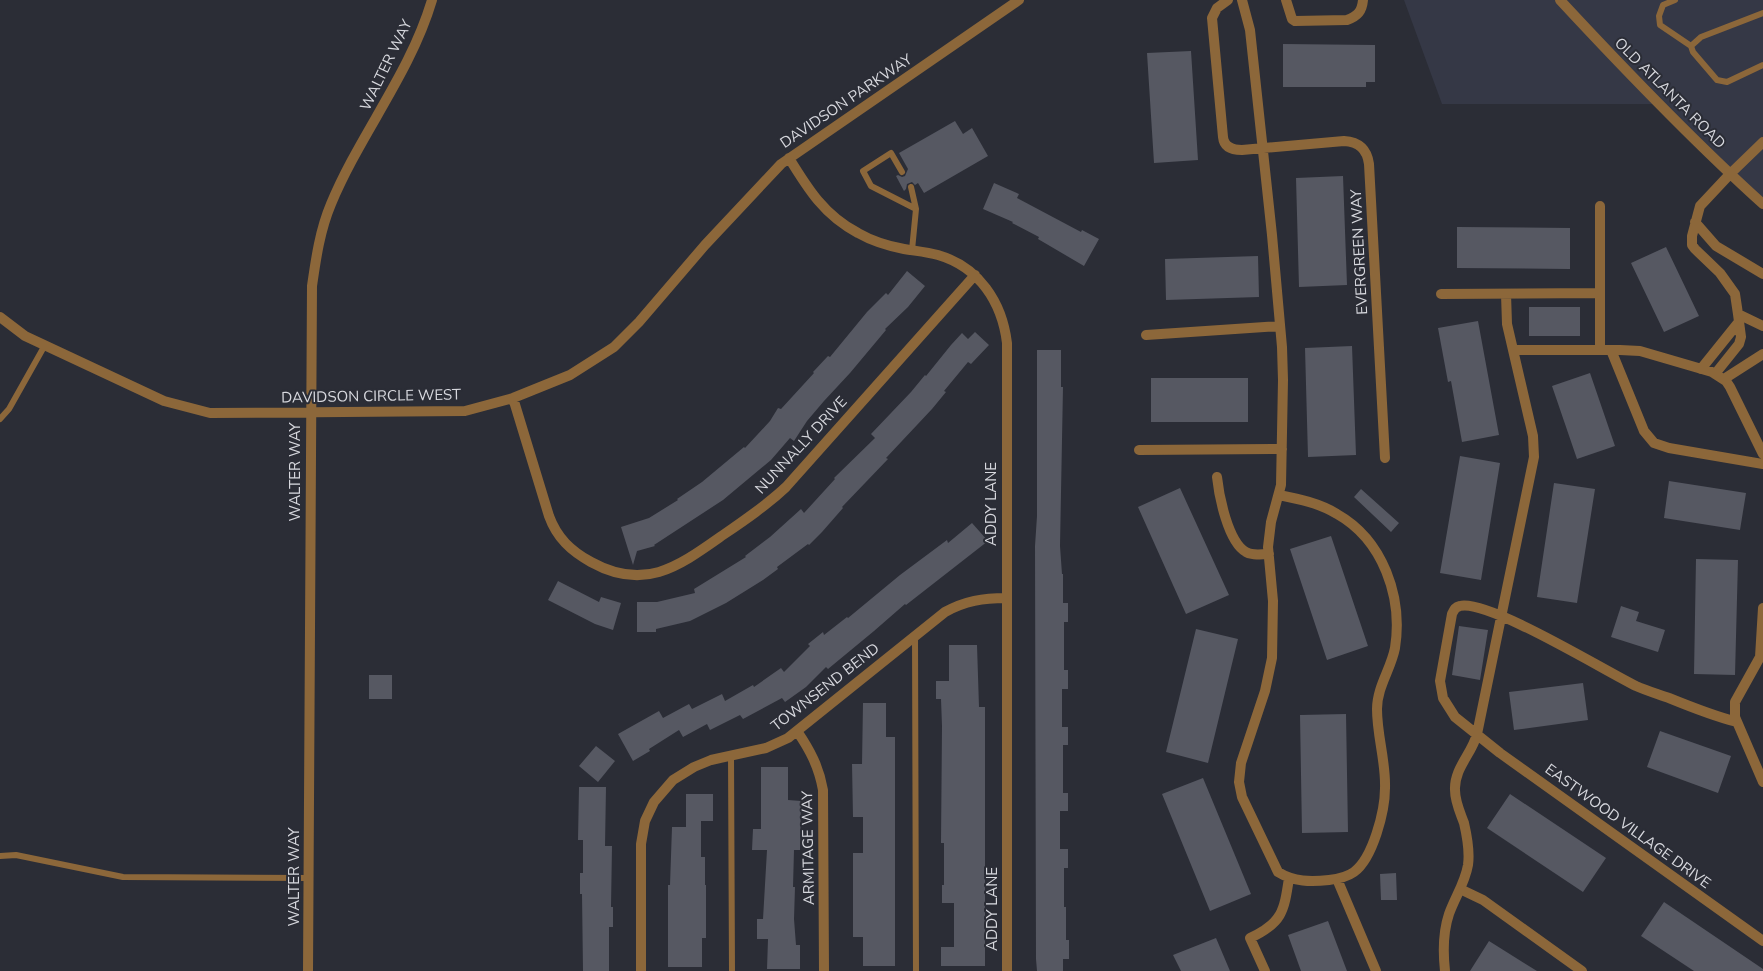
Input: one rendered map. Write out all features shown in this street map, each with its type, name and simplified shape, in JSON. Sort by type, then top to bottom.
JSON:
[{"type":"street","name":"WALTER WAY","points":[[308,971],[312,286],[317,254],[326,220],[344,175],[412,52],[432,0]]},
{"type":"street","name":"DAVIDSON PARKWAY","points":[[705,245],[769,175],[789,158],[1020,0]]},
{"type":"street","name":"EVERGREEN WAY","points":[[1228,0],[1217,8],[1212,18],[1223,142],[1228,147],[1236,150],[1351,141],[1360,146],[1367,154],[1385,458]]},
{"type":"street","points":[[1242,0],[1250,30],[1263,148],[1280,326],[1283,380],[1279,495],[1271,522],[1269,554],[1273,610],[1272,658],[1265,691],[1241,763],[1240,782],[1242,797],[1278,872],[1289,878],[1301,880],[1337,879],[1355,872],[1364,860],[1373,840],[1383,805],[1385,778],[1378,732],[1377,708],[1380,692],[1395,648],[1395,604],[1382,561],[1369,542],[1353,526],[1337,514],[1320,505],[1279,495]]},
{"type":"street","points":[[1286,0],[1292,19],[1296,21],[1347,20],[1354,18],[1359,14],[1363,0]]},
{"type":"street","name":"OLD ATLANTA ROAD","points":[[1560,0],[1617,62],[1730,174],[1763,204]]},
{"type":"street","points":[[1720,376],[1739,344],[1740,338],[1734,294],[1720,273],[1692,245],[1692,236],[1700,206],[1763,142]]},
{"type":"street","name":"ADDY LANE","points":[[789,158],[815,199],[843,224],[872,240],[889,246],[932,253],[962,265],[975,275],[988,290],[1003,321],[1007,342],[1007,971]]},
{"type":"street","points":[[1600,206],[1600,350]]},
{"type":"street","points":[[1695,222],[1716,246],[1763,274]]},
{"type":"street","name":"DAVIDSON CIRCLE WEST","points":[[0,317],[25,336],[164,401],[210,413],[465,411],[513,398],[570,375],[614,347],[639,322],[705,245]]},
{"type":"street","name":"NUNNALLY DRIVE","points":[[513,398],[549,516],[556,532],[565,544],[578,555],[609,571],[635,575],[661,572],[688,560],[778,495],[975,275]]},
{"type":"street","points":[[1441,294],[1599,293]]},
{"type":"street","points":[[1445,971],[1446,927],[1452,906],[1466,873],[1468,855],[1464,825],[1455,797],[1455,783],[1459,768],[1474,745],[1477,734],[1534,458],[1533,436],[1507,324],[1506,294]]},
{"type":"street","points":[[1738,319],[1763,326]]},
{"type":"street","points":[[1701,368],[1738,319]]},
{"type":"street","points":[[1146,335],[1280,326]]},
{"type":"street","points":[[1513,350],[1640,351],[1701,368],[1720,376],[1730,387],[1763,454]]},
{"type":"street","points":[[1611,350],[1644,431],[1654,442],[1669,448],[1763,464]]},
{"type":"street","points":[[1720,376],[1763,354]]},
{"type":"street","points":[[1139,450],[1282,449]]},
{"type":"street","points":[[1217,477],[1222,508],[1236,542],[1241,548],[1251,554],[1269,554]]},
{"type":"street","name":"TOWNSEND BEND","points":[[641,971],[641,844],[648,816],[662,791],[681,774],[700,764],[776,744],[797,731],[939,616],[959,605],[980,599],[1006,598]]},
{"type":"street","name":"EASTWOOD VILLAGE DRIVE","points":[[1737,722],[1693,708],[1637,686],[1524,626],[1488,611],[1464,606],[1456,607],[1452,614],[1440,674],[1441,691],[1450,712],[1477,734],[1763,941]]},
{"type":"street","points":[[1763,609],[1760,656],[1735,702],[1737,722],[1763,782]]},
{"type":"street","name":"ARMITAGE WAY","points":[[797,731],[814,758],[823,790],[824,971]]},
{"type":"street","points":[[1265,971],[1250,938],[1268,930],[1278,919],[1285,904],[1289,878]]},
{"type":"street","points":[[1337,879],[1376,971]]},
{"type":"street","points":[[1460,889],[1483,900],[1582,971]]},
{"type":"lane","points":[[1675,0],[1663,5],[1658,16],[1660,25],[1691,46],[1693,52],[1717,80],[1727,82],[1763,65]]},
{"type":"lane","points":[[1691,46],[1701,37],[1763,13]]},
{"type":"lane","points":[[902,172],[891,153],[863,171],[871,186],[916,209]]},
{"type":"lane","points":[[911,187],[916,209],[912,250]]},
{"type":"lane","points":[[0,419],[9,409],[45,345]]},
{"type":"lane","points":[[914,636],[916,971]]},
{"type":"lane","points":[[732,756],[732,971]]},
{"type":"lane","points":[[0,856],[16,855],[123,877],[309,878]]},
{"type":"shaded area","points":[[1404,0],[1763,0],[1763,198],[1659,104],[1442,104]]},
{"type":"building","points":[[1283,44],[1375,45],[1375,82],[1366,82],[1366,87],[1283,87]]},
{"type":"building","points":[[1191,51],[1198,160],[1154,163],[1147,53]]},
{"type":"building","points":[[955,121],[963,134],[972,128],[988,156],[924,193],[918,183],[915,185],[912,182],[907,184],[904,191],[896,176],[905,176],[908,169],[899,153]]},
{"type":"building","points":[[1343,176],[1347,285],[1299,287],[1296,178]]},
{"type":"building","points":[[994,183],[1019,194],[1017,198],[1081,232],[1082,230],[1099,239],[1084,266],[1013,222],[983,209]]},
{"type":"building","points":[[1457,227],[1570,228],[1570,269],[1457,268]]},
{"type":"building","points":[[1666,247],[1699,316],[1664,332],[1631,263]]},
{"type":"building","points":[[1258,256],[1259,297],[1166,300],[1165,259]]},
{"type":"building","points":[[907,271],[925,286],[908,307],[885,329],[850,373],[807,421],[794,441],[790,438],[771,460],[723,500],[655,546],[637,551],[633,565],[621,527],[649,518],[678,500],[745,448],[770,421],[778,408],[781,409],[828,356],[830,357],[867,312],[886,293],[888,295]]},
{"type":"building","points":[[1529,307],[1580,307],[1580,336],[1529,336]]},
{"type":"building","points":[[1478,321],[1499,435],[1462,442],[1451,381],[1448,382],[1438,328]]},
{"type":"building","points":[[975,332],[989,345],[971,364],[968,362],[932,409],[809,545],[777,567],[778,569],[763,580],[726,603],[690,621],[656,629],[656,632],[637,632],[637,602],[657,602],[695,593],[694,589],[746,557],[801,509],[804,513],[834,478],[875,438],[871,434],[926,376],[962,333],[968,339]]},
{"type":"building","points":[[1352,346],[1356,455],[1308,457],[1305,348]]},
{"type":"building","points":[[1037,350],[1061,350],[1061,387],[1063,387],[1060,546],[1063,574],[1063,603],[1068,603],[1068,622],[1064,622],[1064,670],[1068,670],[1068,689],[1062,689],[1062,727],[1068,727],[1068,745],[1063,745],[1063,793],[1068,793],[1068,811],[1060,811],[1060,849],[1068,849],[1068,868],[1064,868],[1064,907],[1066,907],[1066,940],[1069,940],[1069,959],[1063,959],[1063,971],[1037,971],[1036,959],[1035,546],[1037,516]]},
{"type":"building","points":[[1590,373],[1615,446],[1577,459],[1552,386]]},
{"type":"building","points":[[1151,378],[1248,378],[1248,422],[1151,422]]},
{"type":"building","points":[[1460,456],[1500,463],[1481,580],[1440,573]]},
{"type":"building","points":[[1669,481],[1746,493],[1740,530],[1664,518]]},
{"type":"building","points":[[1554,483],[1595,489],[1577,603],[1537,597]]},
{"type":"building","points":[[1180,488],[1229,595],[1186,614],[1138,507]]},
{"type":"building","points":[[1361,489],[1399,523],[1391,532],[1354,497]]},
{"type":"building","points":[[972,523],[988,541],[905,604],[828,669],[826,667],[806,687],[785,702],[782,698],[743,719],[740,715],[710,730],[707,724],[683,737],[679,730],[633,761],[618,734],[659,711],[663,718],[689,704],[692,709],[722,694],[725,701],[753,685],[754,687],[781,668],[784,672],[810,646],[808,644],[823,632],[824,635],[848,618],[900,575],[947,540],[948,543]]},
{"type":"building","points":[[1331,536],[1368,646],[1327,660],[1290,549]]},
{"type":"building","points":[[1696,559],[1738,560],[1735,675],[1694,674]]},
{"type":"building","points":[[558,581],[599,602],[601,597],[621,603],[613,630],[595,624],[548,600]]},
{"type":"building","points":[[1621,606],[1639,612],[1636,621],[1665,630],[1658,652],[1611,637]]},
{"type":"building","points":[[1459,626],[1488,630],[1480,680],[1452,675]]},
{"type":"building","points":[[1196,629],[1238,639],[1208,763],[1166,752]]},
{"type":"building","points":[[949,645],[977,645],[979,707],[985,707],[985,966],[941,966],[941,947],[954,947],[954,903],[942,903],[944,843],[941,843],[942,726],[941,699],[936,699],[936,681],[949,681]]},
{"type":"building","points":[[369,675],[392,675],[392,699],[369,699]]},
{"type":"building","points":[[1583,683],[1588,720],[1514,730],[1509,692]]},
{"type":"building","points":[[863,703],[886,703],[886,737],[895,737],[895,966],[863,966],[863,937],[853,937],[853,853],[863,853],[863,817],[853,817],[852,764],[862,764]]},
{"type":"building","points":[[1346,714],[1348,832],[1302,833],[1300,715]]},
{"type":"building","points":[[1660,731],[1731,756],[1718,793],[1647,767]]},
{"type":"building","points":[[596,746],[615,761],[598,782],[579,766]]},
{"type":"building","points":[[761,767],[788,767],[788,800],[801,801],[800,850],[794,850],[793,887],[795,887],[794,919],[796,945],[800,945],[800,969],[767,969],[768,939],[757,939],[757,919],[763,919],[767,850],[752,850],[753,829],[761,829]]},
{"type":"building","points":[[1203,778],[1251,894],[1210,911],[1162,794]]},
{"type":"building","points":[[579,787],[606,787],[605,846],[612,846],[611,907],[613,907],[613,927],[609,927],[609,971],[583,971],[580,873],[583,873],[583,840],[578,840]]},
{"type":"building","points":[[686,794],[713,794],[713,821],[701,821],[701,857],[705,857],[706,938],[702,938],[702,967],[668,967],[668,885],[670,885],[672,827],[686,827]]},
{"type":"building","points":[[1510,794],[1606,858],[1583,892],[1487,828]]},
{"type":"building","points":[[1396,873],[1397,900],[1381,900],[1380,874]]},
{"type":"building","points":[[1664,902],[1763,969],[1763,971],[1694,971],[1641,936]]},
{"type":"building","points":[[1328,921],[1347,971],[1301,971],[1288,935]]},
{"type":"building","points":[[1216,938],[1230,971],[1181,971],[1173,955]]},
{"type":"building","points":[[1489,941],[1537,971],[1470,971]]}]
